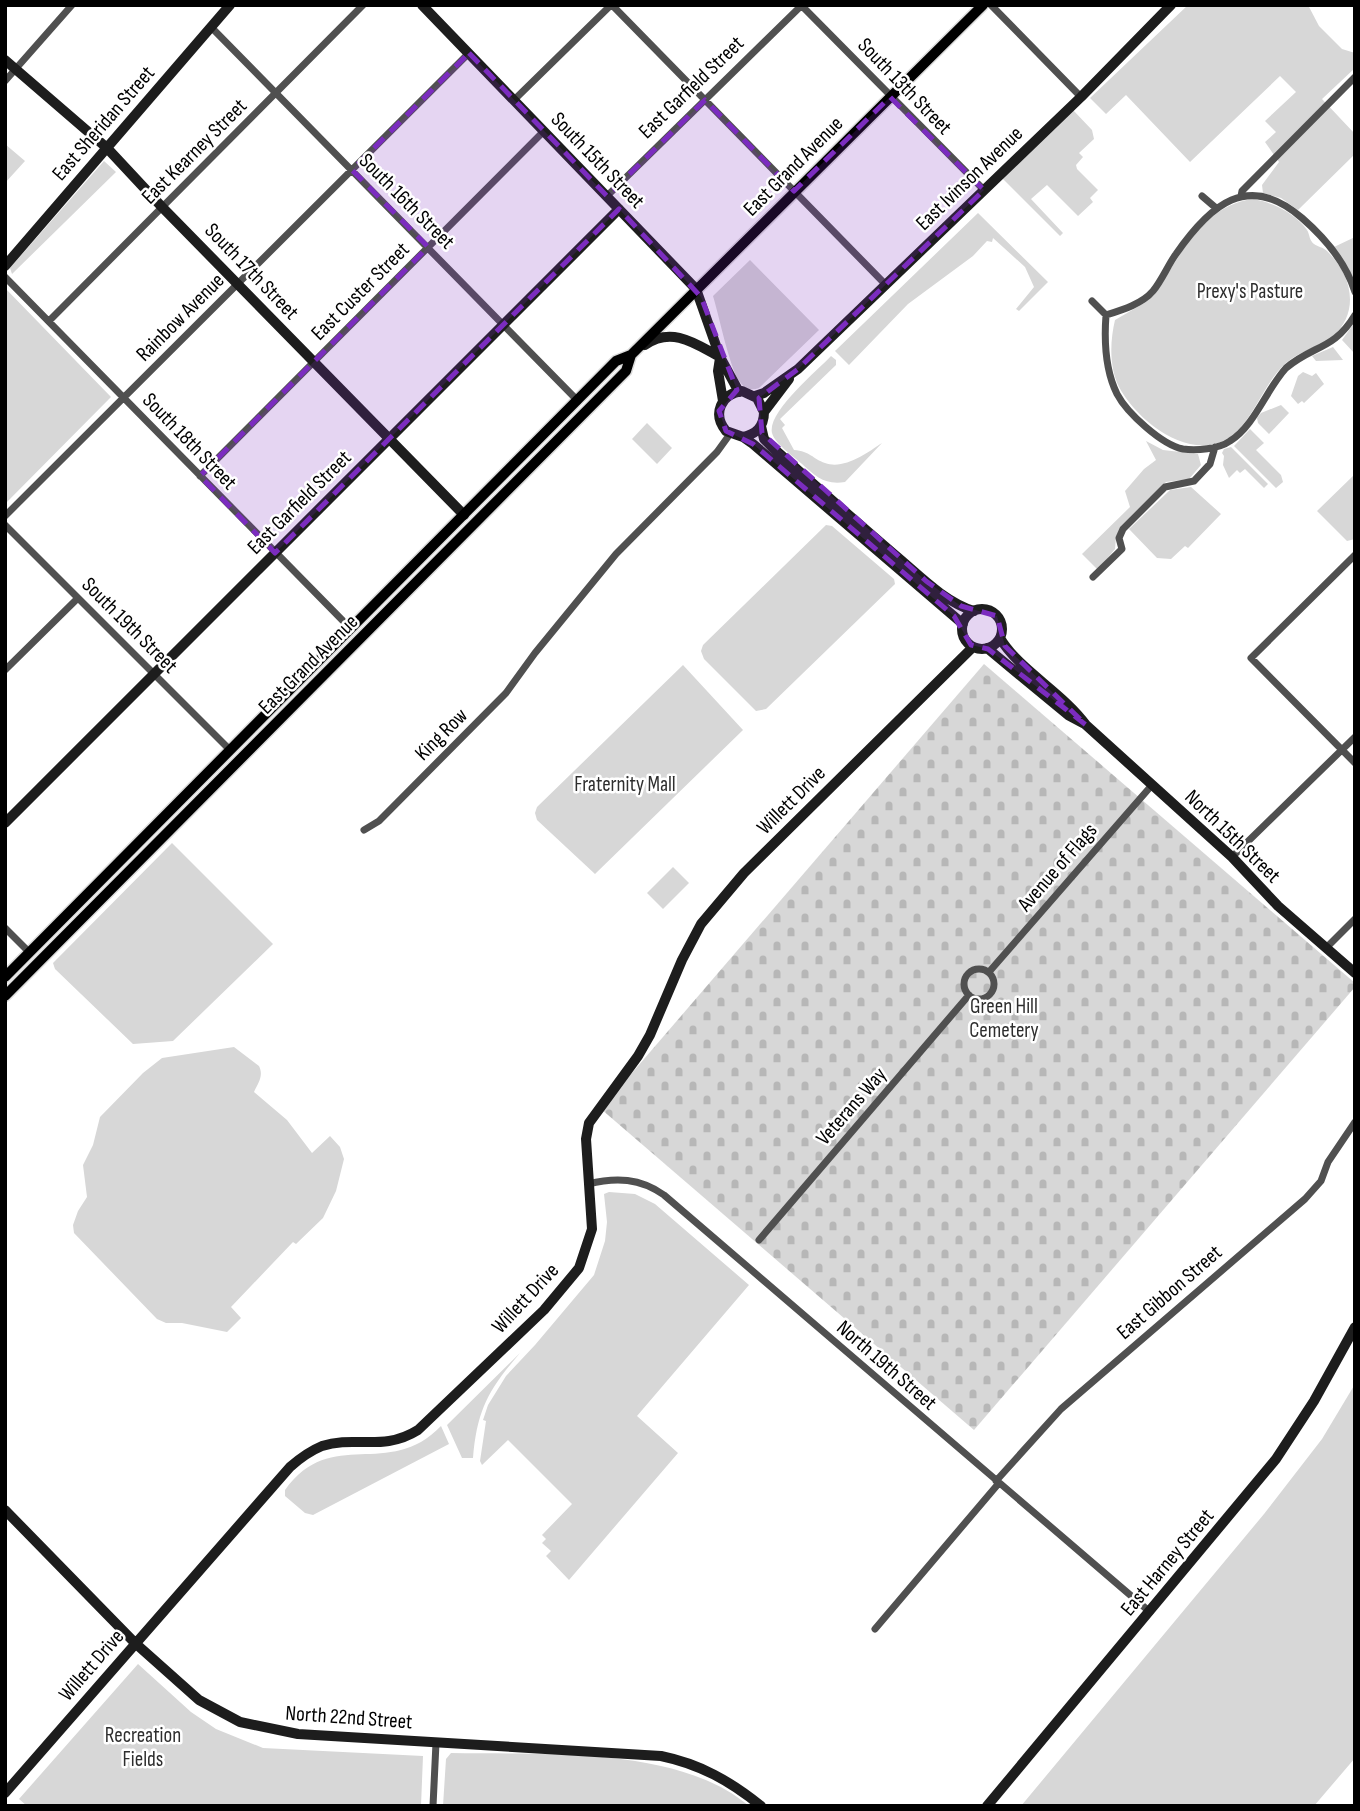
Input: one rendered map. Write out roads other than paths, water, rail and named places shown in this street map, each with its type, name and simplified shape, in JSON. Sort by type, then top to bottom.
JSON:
[{"type":"main road","name":"East Grand Avenue","points":[[5,977],[616,362],[631,355],[984,5]]},
{"type":"main road","name":"East Grand Avenue","points":[[5,996],[626,371],[631,355]]},
{"type":"street","points":[[5,81],[72,5]]},
{"type":"street","name":"East Sheridan Street","points":[[5,266],[230,5]]},
{"type":"street","name":"East Kearney Street","points":[[49,321],[363,5]]},
{"type":"street","points":[[514,100],[612,5],[886,285]]},
{"type":"street","name":"East Garfield Street","points":[[607,196],[802,5]]},
{"type":"street","name":"South 13th Street","points":[[802,5],[984,190]]},
{"type":"street","points":[[991,5],[1081,97]]},
{"type":"street","name":"East Ivinson Avenue","points":[[764,412],[791,376],[1081,97],[1171,5]]},
{"type":"street","name":"South 15th Street","points":[[425,6],[468,54],[696,289],[703,302],[720,357],[739,392]]},
{"type":"street","name":"South 16th Street","points":[[211,27],[578,401]]},
{"type":"street","name":"Rainbow Avenue","points":[[5,516],[468,54]]},
{"type":"street","name":"South 17th Street","points":[[5,60],[107,148],[464,515]]},
{"type":"street","points":[[1241,196],[1242,191],[1355,77]]},
{"type":"street","name":"East Custer Street","points":[[200,476],[544,131]]},
{"type":"street","points":[[1202,196],[1216,208]]},
{"type":"street","points":[[1106,315],[1146,298],[1207,216],[1222,203],[1241,196],[1266,197],[1296,213],[1333,251],[1355,292]]},
{"type":"street","name":"East Garfield Street","points":[[5,823],[619,209]]},
{"type":"street","name":"South 18th Street","points":[[5,277],[350,628]]},
{"type":"street","points":[[1093,301],[1106,315],[1104,348],[1118,396],[1160,439],[1182,449],[1214,447],[1229,442],[1244,428],[1286,368],[1294,361],[1335,340],[1355,315]]},
{"type":"street","points":[[631,355],[651,340],[669,336],[692,341],[720,357]]},
{"type":"street","name":"South 15th Street","points":[[720,357],[718,371],[723,401],[719,417],[722,427],[730,435]]},
{"type":"street","name":"East Ivinson Avenue","points":[[755,396],[791,376]]},
{"type":"street","points":[[723,401],[731,394],[739,392],[755,396],[761,402],[764,412],[761,426],[764,439],[833,508],[963,624]]},
{"type":"street","points":[[743,438],[761,426]]},
{"type":"street","points":[[730,435],[743,438],[833,508]]},
{"type":"street","name":"King Row","points":[[363,830],[379,821],[506,693],[616,554],[717,452],[730,435]]},
{"type":"street","points":[[1093,577],[1122,549],[1119,538],[1123,529],[1165,487],[1194,481],[1210,464],[1214,447]]},
{"type":"street","name":"North 15th Street","points":[[833,508],[926,582],[961,606],[974,611],[985,609],[997,616],[1002,624],[1000,638],[1012,653],[1074,708],[1086,725],[1232,857],[1278,906],[1355,973]]},
{"type":"street","name":"South 19th Street","points":[[5,525],[230,750]]},
{"type":"street","points":[[1355,568],[1352,559],[1251,658],[1355,763]]},
{"type":"street","points":[[5,670],[78,598]]},
{"type":"street","points":[[974,611],[963,624],[964,638],[973,647],[987,648],[1000,638]]},
{"type":"street","name":"Willett Drive","points":[[5,1793],[289,1467],[323,1446],[382,1443],[408,1436],[427,1423],[544,1310],[574,1275],[586,1251],[592,1229],[586,1139],[589,1123],[638,1056],[650,1035],[682,960],[701,924],[744,873],[973,647]]},
{"type":"street","name":"North 15th Street","points":[[987,648],[1068,715],[1086,725]]},
{"type":"street","points":[[1232,857],[1355,737]]},
{"type":"street","name":"Avenue of Flags","points":[[989,972],[1152,785]]},
{"type":"street","points":[[1326,948],[1355,919]]},
{"type":"street","points":[[5,928],[29,953]]},
{"type":"street","points":[[980,968],[989,972],[995,983],[992,992],[982,999],[969,995],[964,983],[967,974],[980,968]]},
{"type":"street","name":"Veterans Way","points":[[759,1240],[969,995]]},
{"type":"street","name":"East Gibbon Street","points":[[875,1629],[1061,1409],[1305,1199],[1321,1181],[1328,1162],[1355,1122]]},
{"type":"street","name":"North 19th Street","points":[[588,1184],[624,1179],[647,1185],[664,1195],[1150,1612]]},
{"type":"street","name":"East Harney Street","points":[[987,1806],[1276,1459],[1314,1401],[1355,1327]]},
{"type":"street","name":"North 22nd Street","points":[[5,1510],[135,1643],[199,1700],[240,1722],[298,1734],[661,1756],[701,1767],[723,1778],[761,1806]]},
{"type":"street","points":[[433,1806],[436,1743]]},
{"type":"park label","name":"Prexy's Pasture","points":[[1250,291]]},
{"type":"park label","name":"Fraternity Mall","points":[[625,784]]},
{"type":"park label","name":"Green Hill Cemetery","points":[[1004,1018]]},
{"type":"park label","name":"Recreation Fields","points":[[143,1747]]}]
